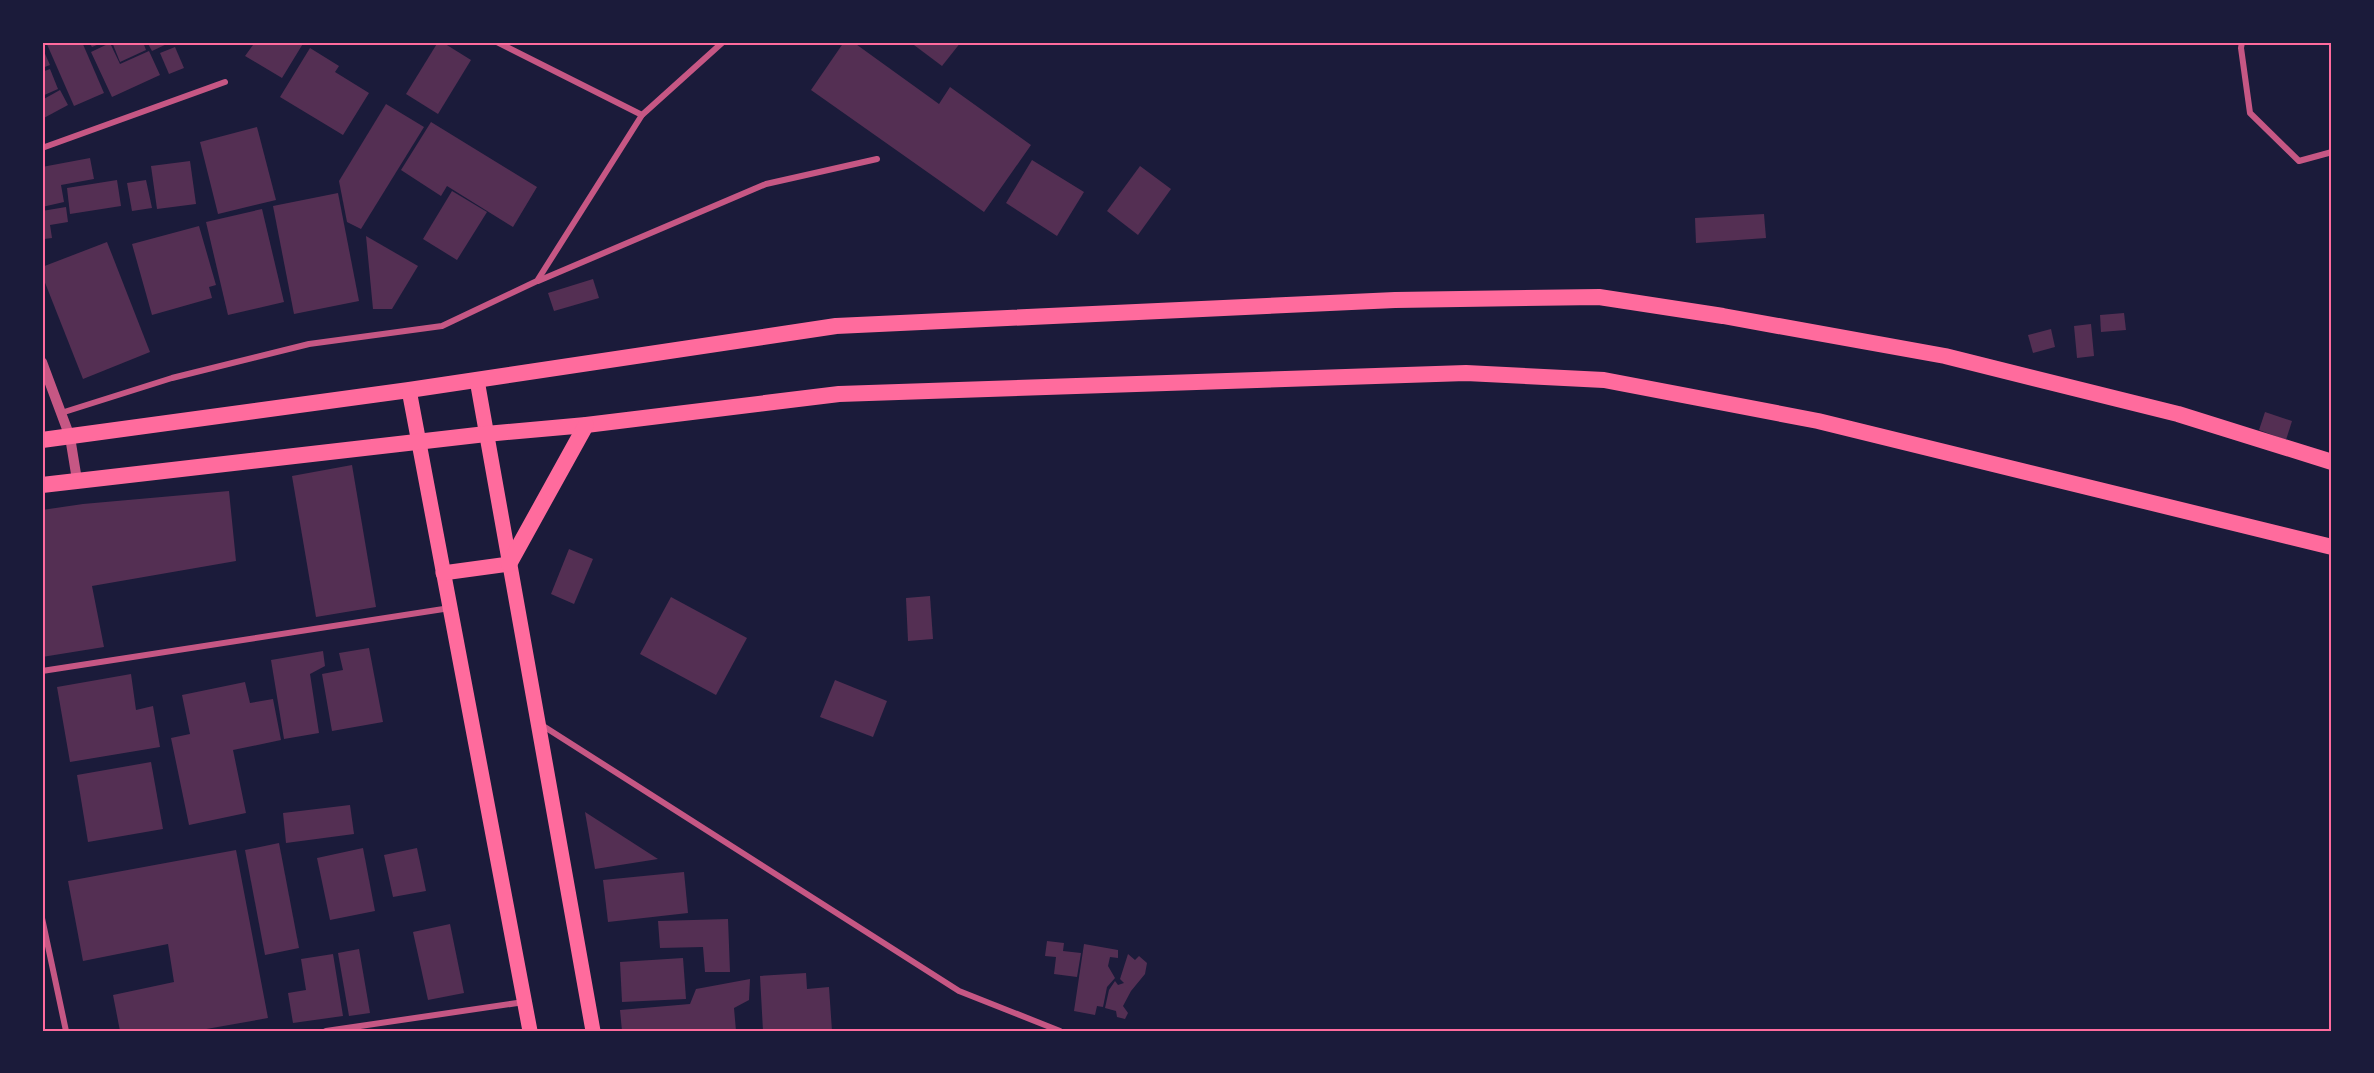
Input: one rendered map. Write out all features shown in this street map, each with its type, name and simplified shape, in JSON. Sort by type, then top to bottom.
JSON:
[{"type":"highway","points":[[42,440],[409,390],[836,326],[1395,300],[1599,297],[1724,316],[1945,356],[2178,414],[2332,462]]},
{"type":"highway","points":[[42,485],[486,434],[586,425],[839,394],[1466,373],[1604,380],[1818,421],[2332,547]]},
{"type":"highway","points":[[509,564],[586,425]]},
{"type":"main road","points":[[477,380],[593,1031]]},
{"type":"main road","points":[[409,390],[530,1031]]},
{"type":"main road","points":[[443,573],[509,564]]},
{"type":"street","points":[[497,42],[642,115]]},
{"type":"street","points":[[537,281],[642,115],[723,42]]},
{"type":"street","points":[[2242,42],[2250,113],[2299,161],[2332,152]]},
{"type":"street","points":[[42,148],[225,82]]},
{"type":"street","points":[[61,413],[172,378],[309,344],[442,326],[537,281],[766,184],[877,159]]},
{"type":"street","points":[[42,362],[70,437],[77,480]]},
{"type":"street","points":[[42,671],[451,608]]},
{"type":"street","points":[[539,723],[959,991],[1060,1031]]},
{"type":"street","points":[[42,918],[66,1031]]},
{"type":"street","points":[[326,1031],[524,1002]]},
{"type":"building","points":[[46,42],[82,42],[104,93],[74,106]]},
{"type":"building","points":[[89,42],[104,42],[92,47]]},
{"type":"building","points":[[112,42],[143,42],[146,50],[120,62]]},
{"type":"building","points":[[147,42],[171,42],[152,51]]},
{"type":"building","points":[[248,42],[304,42],[282,78],[245,56],[253,45]]},
{"type":"building","points":[[438,42],[442,42],[471,60],[438,114],[406,94]]},
{"type":"building","points":[[844,42],[853,42],[939,104],[950,87],[1031,145],[984,212],[811,90]]},
{"type":"building","points":[[910,42],[961,42],[942,66]]},
{"type":"building","points":[[110,43],[120,64],[149,51],[160,75],[112,97],[91,52]]},
{"type":"building","points":[[42,47],[50,65],[42,68]]},
{"type":"building","points":[[175,47],[184,68],[169,74],[160,53]]},
{"type":"building","points":[[310,48],[339,66],[335,72],[369,93],[343,135],[280,97]]},
{"type":"building","points":[[50,69],[58,89],[42,96],[42,72]]},
{"type":"building","points":[[60,90],[68,105],[42,119],[42,100]]},
{"type":"building","points":[[386,104],[424,127],[361,229],[347,222],[339,181]]},
{"type":"building","points":[[431,122],[537,187],[513,227],[447,186],[441,196],[401,170]]},
{"type":"building","points":[[257,127],[276,200],[218,214],[200,142]]},
{"type":"building","points":[[90,158],[94,179],[61,185],[64,202],[42,207],[42,167]]},
{"type":"building","points":[[1032,160],[1084,192],[1057,236],[1006,203]]},
{"type":"building","points":[[190,161],[196,204],[157,209],[151,166]]},
{"type":"building","points":[[1140,166],[1171,189],[1138,235],[1107,211]]},
{"type":"building","points":[[117,180],[121,206],[70,214],[67,188]]},
{"type":"building","points":[[146,180],[152,208],[132,211],[127,183]]},
{"type":"building","points":[[452,191],[487,212],[457,260],[423,239]]},
{"type":"building","points":[[338,193],[359,301],[294,314],[273,206]]},
{"type":"building","points":[[66,207],[68,222],[50,225],[52,238],[44,239],[45,248],[42,249],[42,211]]},
{"type":"building","points":[[262,209],[284,302],[228,315],[206,222]]},
{"type":"building","points":[[1764,214],[1766,238],[1696,243],[1695,218]]},
{"type":"building","points":[[199,226],[216,285],[209,287],[212,298],[152,315],[132,244]]},
{"type":"building","points":[[366,236],[418,266],[392,309],[373,309]]},
{"type":"building","points":[[107,242],[150,352],[83,379],[42,275],[42,267]]},
{"type":"building","points":[[593,279],[599,298],[554,311],[548,293]]},
{"type":"building","points":[[2124,313],[2126,330],[2101,332],[2100,315]]},
{"type":"building","points":[[2091,324],[2094,356],[2077,358],[2074,326]]},
{"type":"building","points":[[2051,329],[2055,347],[2033,353],[2028,335]]},
{"type":"building","points":[[2265,412],[2292,421],[2286,440],[2259,430]]},
{"type":"building","points":[[352,465],[376,607],[316,617],[292,476]]},
{"type":"building","points":[[229,491],[236,561],[92,586],[104,647],[42,657],[42,510],[83,504]]},
{"type":"building","points":[[569,549],[593,559],[574,604],[551,594]]},
{"type":"building","points":[[930,596],[933,639],[908,641],[906,598]]},
{"type":"building","points":[[671,597],[747,638],[716,695],[640,654]]},
{"type":"building","points":[[369,648],[383,722],[332,731],[322,674],[343,670],[339,653]]},
{"type":"building","points":[[323,651],[325,666],[310,674],[319,733],[284,739],[271,660]]},
{"type":"building","points":[[131,674],[136,710],[153,706],[160,747],[70,762],[57,687]]},
{"type":"building","points":[[835,680],[887,701],[873,737],[820,717]]},
{"type":"building","points":[[245,682],[250,703],[273,699],[281,740],[233,750],[246,813],[189,825],[171,738],[190,734],[182,695]]},
{"type":"building","points":[[151,762],[163,829],[88,842],[77,775]]},
{"type":"building","points":[[350,805],[354,834],[286,843],[283,813]]},
{"type":"building","points":[[585,812],[658,859],[595,869]]},
{"type":"building","points":[[279,843],[299,948],[265,955],[245,850]]},
{"type":"building","points":[[363,848],[375,911],[330,920],[317,858]]},
{"type":"building","points":[[417,848],[426,891],[393,897],[384,855]]},
{"type":"building","points":[[236,850],[268,1018],[195,1031],[120,1031],[113,995],[174,982],[168,944],[83,961],[68,881]]},
{"type":"building","points":[[684,872],[688,913],[608,922],[603,880]]},
{"type":"building","points":[[728,919],[730,972],[705,972],[703,947],[660,948],[658,921]]},
{"type":"building","points":[[450,924],[464,993],[428,1000],[413,932]]},
{"type":"building","points":[[1047,941],[1064,943],[1063,951],[1081,953],[1077,977],[1054,974],[1056,957],[1045,956]]},
{"type":"building","points":[[1084,944],[1118,950],[1118,958],[1110,957],[1108,966],[1115,978],[1107,987],[1103,1007],[1097,1006],[1095,1015],[1074,1011]]},
{"type":"building","points":[[359,949],[370,1013],[349,1016],[338,953]]},
{"type":"building","points":[[333,954],[343,1016],[293,1023],[288,993],[306,990],[301,959]]},
{"type":"building","points":[[1128,954],[1135,960],[1139,956],[1147,963],[1145,974],[1131,991],[1123,1006],[1128,1013],[1125,1019],[1117,1017],[1116,1011],[1105,1008],[1109,990],[1115,981],[1118,985],[1124,983],[1120,979]]},
{"type":"building","points":[[683,958],[686,999],[622,1002],[620,962]]},
{"type":"building","points":[[806,973],[807,989],[829,987],[832,1031],[763,1031],[760,976]]},
{"type":"building","points":[[750,979],[749,1000],[734,1008],[736,1031],[622,1031],[620,1010],[690,1004],[696,989]]}]
